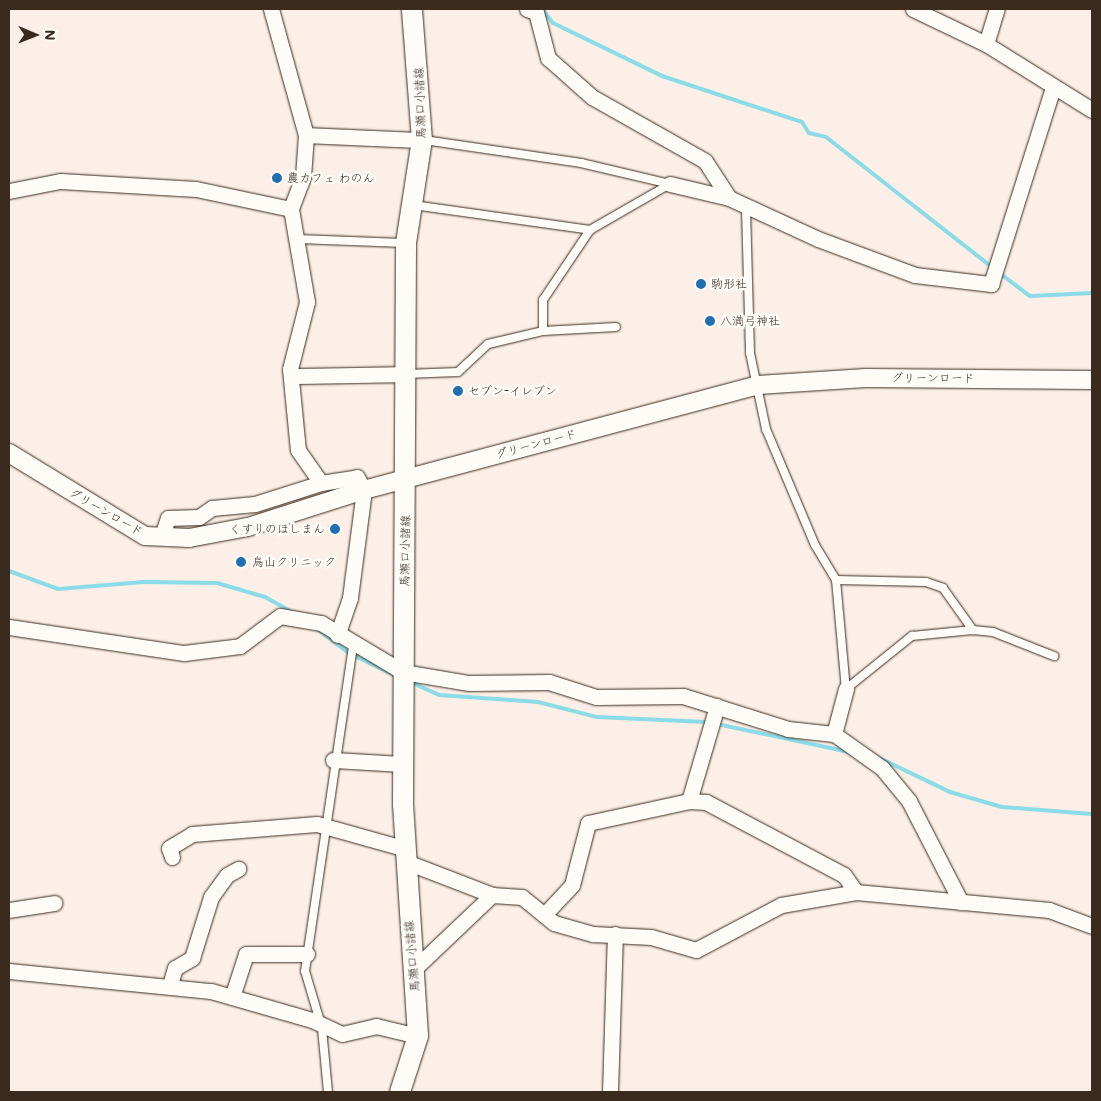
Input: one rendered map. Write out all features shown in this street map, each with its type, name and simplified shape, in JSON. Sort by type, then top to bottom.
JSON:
[{"type":"main road","name":"馬瀬口小諸線","points":[[400,1092],[418,1036],[414,969],[403,854],[406,243],[422,140],[412,9]]},
{"type":"street","points":[[271,9],[306,135],[302,177],[291,209],[294,239],[307,302],[292,376],[298,450],[321,482]]},
{"type":"street","points":[[527,9],[536,12],[548,58],[592,97],[705,161],[729,198]]},
{"type":"street","points":[[913,9],[986,44],[1092,110]]},
{"type":"street","points":[[986,44],[997,9]]},
{"type":"street","points":[[670,184],[729,198],[746,209],[916,275],[991,284],[1053,86]]},
{"type":"street","points":[[306,135],[422,140]]},
{"type":"street","points":[[9,191],[60,181],[196,189],[291,209]]},
{"type":"street","points":[[292,376],[404,374]]},
{"type":"street","name":"グリーンロード","points":[[9,452],[109,517],[145,536],[189,538],[248,527],[364,490],[758,385],[866,378],[1092,380]]},
{"type":"street","points":[[162,536],[168,518],[199,517],[212,508],[255,504],[321,482],[357,477],[364,490],[358,550],[338,635]]},
{"type":"street","points":[[9,627],[184,653],[240,646],[280,616],[321,623],[353,645],[403,672],[469,683],[549,682],[596,697],[683,696],[788,729],[834,734],[882,768],[909,801],[961,902]]},
{"type":"street","points":[[834,734],[846,689]]},
{"type":"street","points":[[689,801],[717,706]]},
{"type":"street","points":[[333,760],[403,764]]},
{"type":"street","points":[[544,915],[572,885],[588,822],[689,801],[706,802],[844,875],[856,892]]},
{"type":"street","points":[[172,857],[169,848],[192,834],[324,826],[403,854],[492,895],[522,897],[554,923],[585,932],[651,937],[696,950],[781,905],[856,892],[1049,910],[1092,926]]},
{"type":"street","points":[[170,985],[175,968],[192,958],[211,897],[227,875],[238,869]]},
{"type":"street","points":[[414,969],[492,895]]},
{"type":"street","points":[[9,910],[54,903]]},
{"type":"street","points":[[610,1092],[615,934]]},
{"type":"street","points":[[232,998],[246,954],[307,954]]},
{"type":"street","points":[[9,971],[170,985],[232,998],[312,1020],[322,1028],[342,1034],[376,1026],[418,1036]]},
{"type":"lane","points":[[422,140],[581,162],[670,184]]},
{"type":"lane","points":[[543,331],[543,300],[590,230],[670,184]]},
{"type":"lane","points":[[412,204],[590,230]]},
{"type":"lane","points":[[746,209],[746,298],[766,429],[815,545],[836,580],[846,689]]},
{"type":"lane","points":[[294,239],[406,243]]},
{"type":"lane","points":[[404,374],[458,372],[488,344],[543,331],[616,327]]},
{"type":"lane","points":[[836,580],[926,582],[943,588],[973,630]]},
{"type":"lane","points":[[846,689],[912,636],[973,630],[993,632],[1054,656]]},
{"type":"lane","points":[[328,1092],[322,1028],[305,971],[333,760],[353,645]]},
{"type":"waterway","points":[[542,9],[553,23],[662,76],[802,122],[809,133],[826,137],[993,268]]},
{"type":"waterway","points":[[998,272],[1030,296],[1092,293]]},
{"type":"waterway","points":[[9,571],[58,589],[144,582],[217,583],[265,597],[292,612]]},
{"type":"waterway","points":[[317,629],[349,653],[398,677]]},
{"type":"waterway","points":[[410,682],[439,695],[538,702],[597,717],[707,722]]},
{"type":"waterway","points":[[717,724],[849,752]]},
{"type":"waterway","points":[[871,754],[950,792],[1002,807],[1092,814]]},
{"type":"place","name":"農カフェ わのん","points":[[277,178]]},
{"type":"place","name":"駒形社","points":[[701,284]]},
{"type":"place","name":"八満弓神社","points":[[710,321]]},
{"type":"place","name":"セブン-イレブン","points":[[458,391]]},
{"type":"place","name":"くすりのほしまん","points":[[335,529]]},
{"type":"place","name":"烏山クリニック","points":[[241,562]]}]
